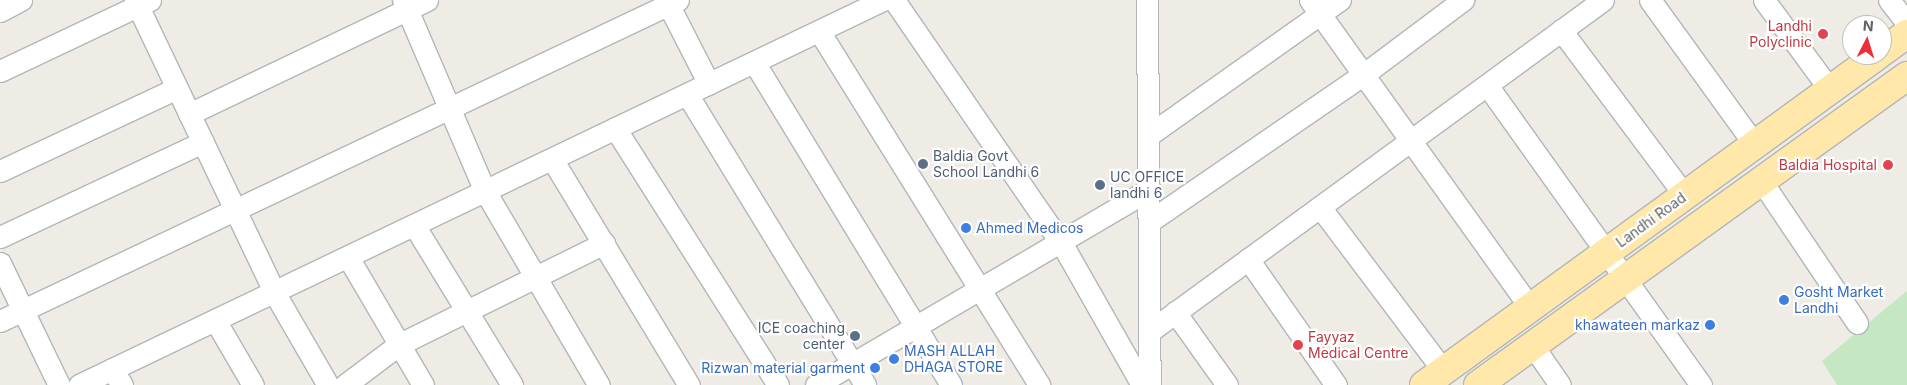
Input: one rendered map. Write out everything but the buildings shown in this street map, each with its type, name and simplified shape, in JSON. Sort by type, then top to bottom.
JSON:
[{"type":"main road","points":[[1892,45],[1907,34]]},
{"type":"main road","name":"Landhi Road","points":[[1433,378],[1864,65]]},
{"type":"main road","points":[[1478,385],[1628,279],[1907,76]]},
{"type":"street","points":[[0,11],[21,0]]},
{"type":"street","points":[[190,114],[405,5],[427,0]]},
{"type":"street","points":[[79,385],[117,377],[215,320],[882,0]]},
{"type":"street","points":[[894,0],[1062,244],[1142,385]]},
{"type":"street","points":[[1147,0],[1150,190],[1150,385]]},
{"type":"street","points":[[1149,135],[1314,8],[1340,0]]},
{"type":"street","points":[[1150,221],[1364,74],[1463,0]]},
{"type":"street","points":[[1150,331],[1602,0]]},
{"type":"street","points":[[1650,0],[1754,145]]},
{"type":"street","points":[[1764,0],[1830,90]]},
{"type":"street","points":[[1889,0],[1907,23]]},
{"type":"street","points":[[0,71],[141,2],[177,88],[274,292],[328,385]]},
{"type":"street","points":[[0,321],[237,211],[671,2],[708,84]]},
{"type":"street","points":[[405,5],[485,191],[599,385]]},
{"type":"street","points":[[1314,8],[1364,74],[1530,306]]},
{"type":"street","points":[[819,30],[1039,385]]},
{"type":"street","points":[[1561,30],[1685,196]]},
{"type":"street","points":[[754,62],[951,385]]},
{"type":"street","points":[[1487,85],[1628,279],[1700,385]]},
{"type":"street","points":[[0,171],[177,88]]},
{"type":"street","points":[[688,94],[865,385]]},
{"type":"street","points":[[615,128],[778,385]]},
{"type":"street","points":[[0,237],[203,142]]},
{"type":"street","points":[[552,159],[689,385]]},
{"type":"street","points":[[1762,182],[1857,323]]},
{"type":"street","points":[[816,385],[1062,244],[1150,190]]},
{"type":"street","points":[[1320,206],[1433,378]]},
{"type":"street","points":[[414,225],[512,385]]},
{"type":"street","points":[[345,385],[398,345],[468,311],[533,275],[604,243]]},
{"type":"street","points":[[348,257],[423,385]]},
{"type":"street","points":[[1248,259],[1336,385]]},
{"type":"street","points":[[0,263],[59,385]]},
{"type":"street","points":[[1175,312],[1227,385]]},
{"type":"street","points":[[215,320],[253,385]]},
{"type":"street","points":[[1533,346],[1560,385]]},
{"type":"green space","points":[[1907,291],[1907,385],[1837,385],[1822,361]]},
{"type":"place","name":"Landhi Polyclinic","points":[[1823,34]]},
{"type":"place","name":"Baldia Govt School Landhi 6","points":[[923,164]]},
{"type":"place","name":"Baldia Hospital","points":[[1888,165]]},
{"type":"place","name":"UC OFFICE landhi 6","points":[[1100,185]]},
{"type":"place","name":"Ahmed Medicos","points":[[966,228]]},
{"type":"place","name":"Gosht Market Landhi","points":[[1784,300]]},
{"type":"place","name":"khawateen markaz","points":[[1710,325]]},
{"type":"place","name":"ICE coaching center","points":[[855,336]]},
{"type":"place","name":"Fayyaz Medical Centre","points":[[1298,345]]},
{"type":"place","name":"MASH ALLAH DHAGA STORE","points":[[894,359]]},
{"type":"place","name":"Rizwan material garment","points":[[875,368]]}]
